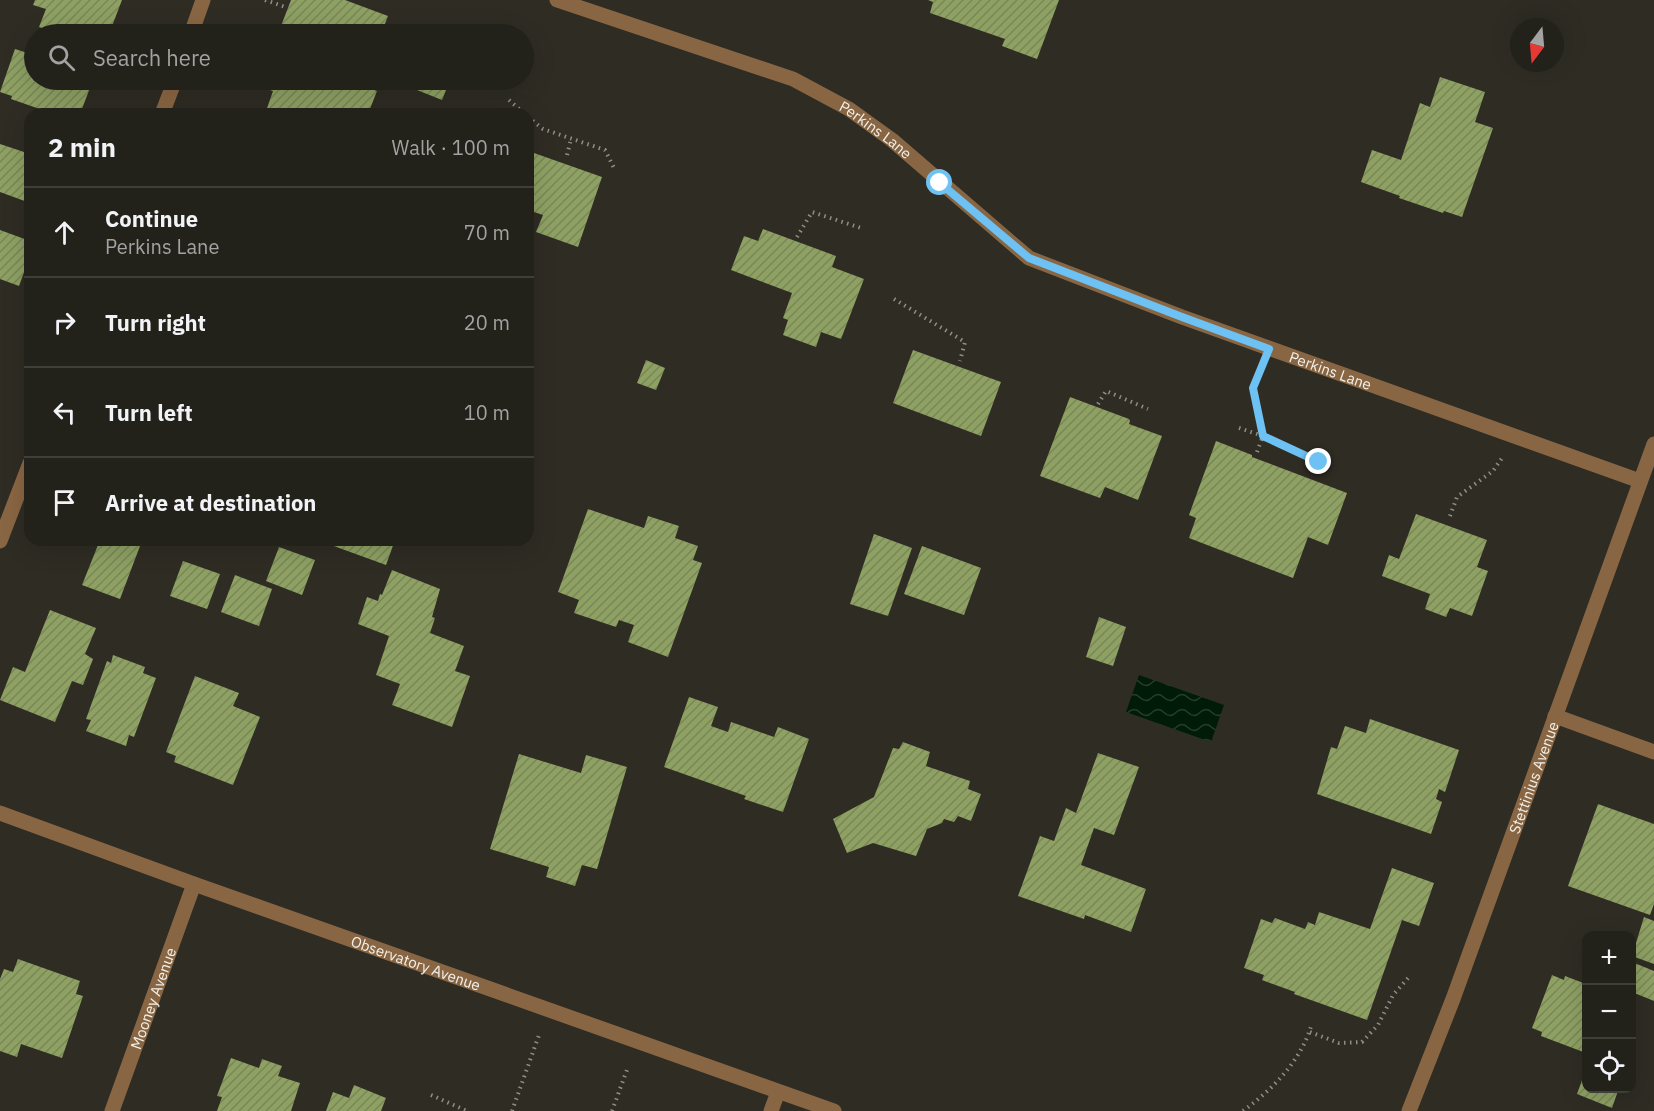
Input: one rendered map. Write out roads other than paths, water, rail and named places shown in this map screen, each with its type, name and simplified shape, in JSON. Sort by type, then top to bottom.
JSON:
[{"type":"street","points":[[194,24],[203,0]]},
{"type":"street","name":"Perkins Lane","points":[[557,0],[793,79],[849,109],[892,140],[1029,258],[1269,349],[1640,482]]},
{"type":"street","points":[[164,108],[170,90]]},
{"type":"street","name":"Stettinius Avenue","points":[[1409,1111],[1453,999],[1654,444]]},
{"type":"street","points":[[0,541],[24,479]]},
{"type":"street","points":[[1555,716],[1654,752]]},
{"type":"street","name":"Observatory Avenue","points":[[0,813],[194,885],[834,1111]]},
{"type":"street","name":"Mooney Avenue","points":[[112,1111],[194,885]]},
{"type":"street","points":[[771,1111],[778,1092]]},
{"type":"water","points":[[1139,675],[1224,705],[1211,742],[1126,712]]}]
